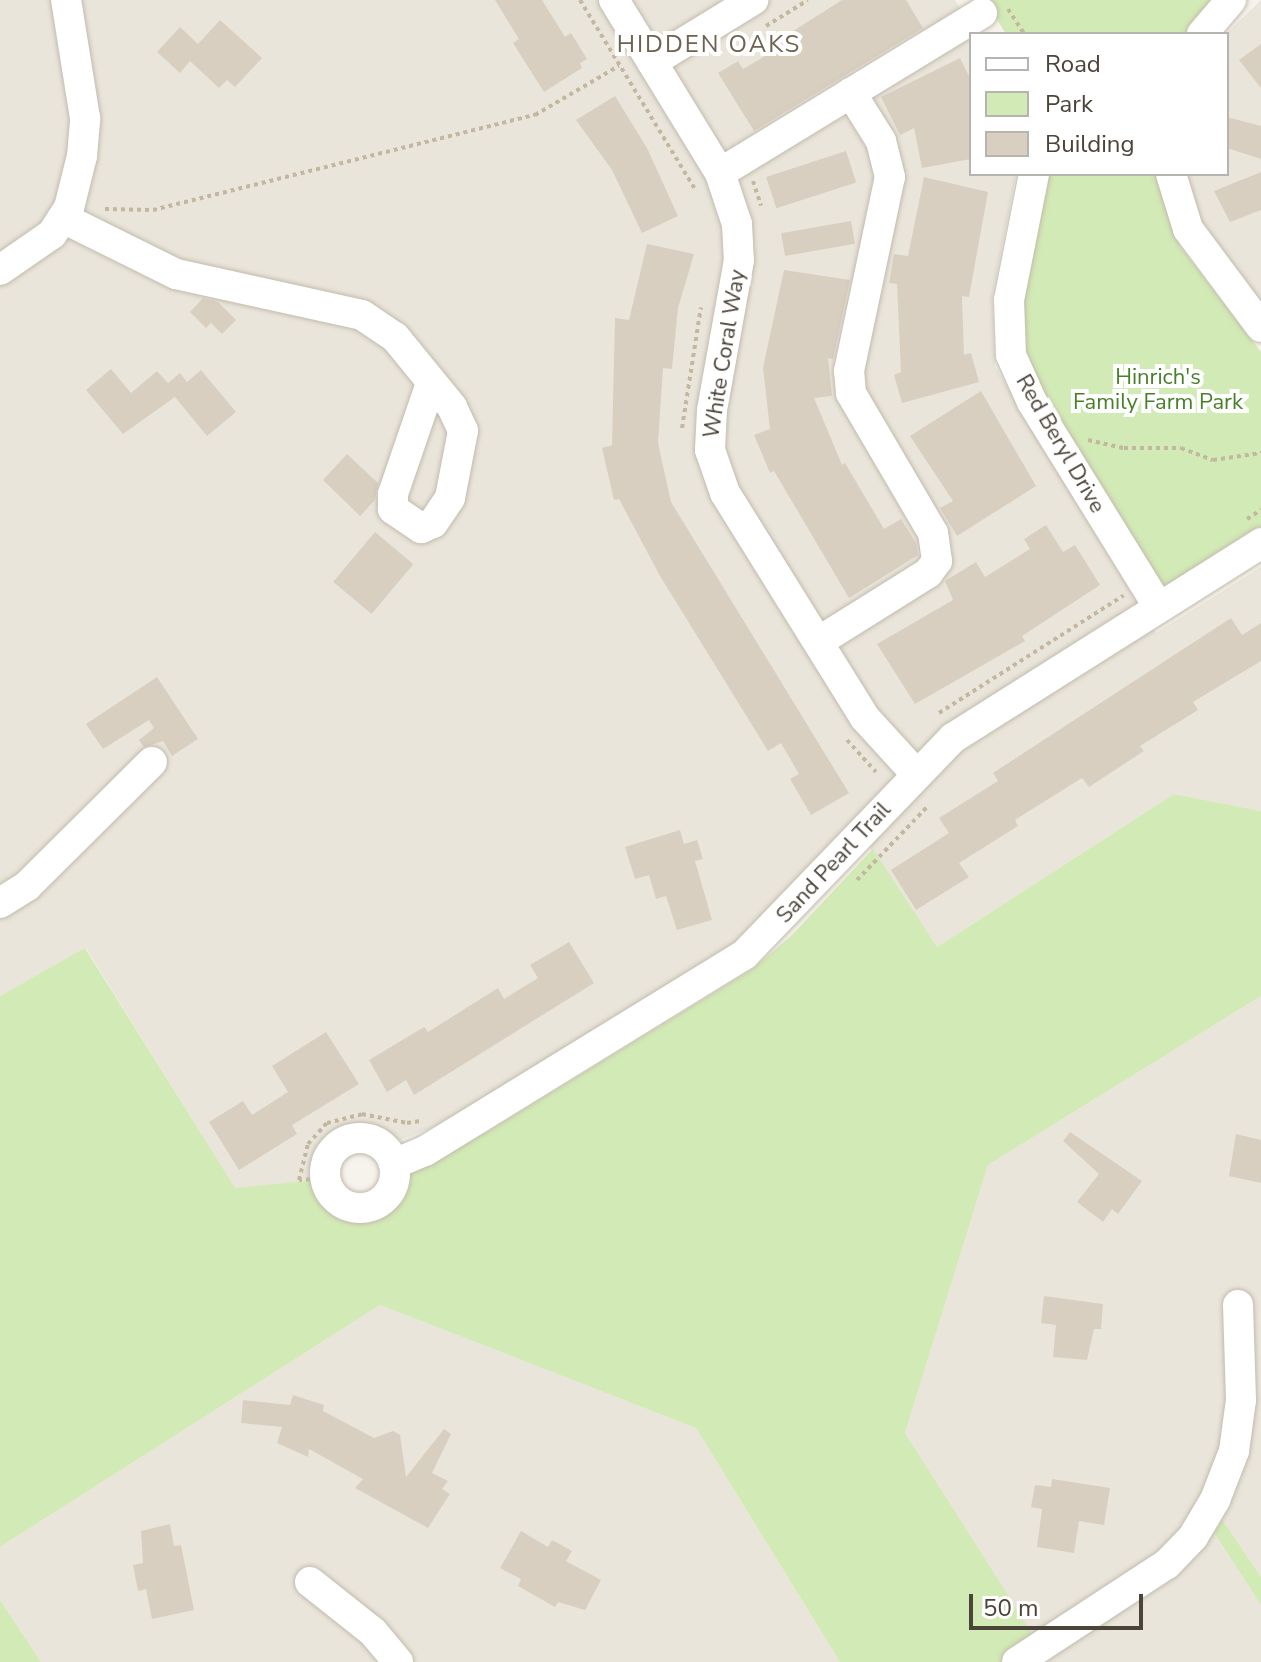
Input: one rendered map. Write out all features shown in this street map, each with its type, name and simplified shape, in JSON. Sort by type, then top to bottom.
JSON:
[{"type":"street","points":[[0,270],[52,234],[66,213],[85,118],[66,0]]},
{"type":"street","name":"White Coral Way","points":[[614,0],[648,56],[731,166],[739,260],[712,410],[710,450],[725,493],[865,718],[907,776]]},
{"type":"street","points":[[648,56],[753,0]]},
{"type":"street","points":[[1204,32],[1231,0]]},
{"type":"street","points":[[731,166],[989,12]]},
{"type":"street","points":[[818,642],[928,573],[937,561],[933,533],[851,393],[849,371],[890,177],[881,141],[851,93]]},
{"type":"street","name":"Red Beryl Drive","points":[[1034,176],[1009,300],[1011,355],[1032,402],[1151,595]]},
{"type":"street","points":[[1172,176],[1195,242],[1261,327]]},
{"type":"street","points":[[66,213],[176,274],[362,315],[395,337],[431,383]]},
{"type":"street","name":"Sand Pearl Trail","points":[[394,1164],[425,1151],[744,955],[907,776],[973,723],[1151,595],[1261,543]]},
{"type":"street","points":[[0,903],[27,886],[152,762]]},
{"type":"street","points":[[350,1140],[372,1140],[394,1164],[396,1176],[386,1198],[364,1209],[341,1203],[326,1178],[332,1152],[350,1140]]},
{"type":"street","points":[[1017,1662],[1167,1564],[1193,1537],[1234,1451],[1241,1400],[1238,1305]]},
{"type":"street","points":[[310,1582],[373,1632],[398,1662]]},
{"type":"path","points":[[989,12],[1021,32]]},
{"type":"path","points":[[66,213],[153,210],[535,115],[648,56]]},
{"type":"path","points":[[731,166],[764,214]]},
{"type":"path","points":[[1079,431],[1101,446],[1181,448],[1213,460],[1261,453]]},
{"type":"path","points":[[1235,526],[1261,510]]},
{"type":"path","points":[[933,720],[1151,595]]},
{"type":"path","points":[[857,880],[907,776]]},
{"type":"path","points":[[326,1178],[299,1180],[308,1144],[327,1123],[345,1115],[407,1123],[435,1115]]},
{"type":"shaded area","points":[[0,0],[955,0],[973,32],[969,32],[969,176],[1016,176],[992,298],[995,366],[1156,633],[1261,567],[1261,811],[1174,794],[937,947],[857,829],[765,922],[711,962],[444,1123],[400,1140],[371,1125],[350,1125],[322,1146],[316,1180],[235,1189],[86,948],[0,996]]},
{"type":"shaded area","points":[[1261,0],[1261,312],[1205,239],[1185,176],[1229,176],[1228,32]]},
{"type":"shaded area","points":[[1261,996],[1261,1577],[1208,1498],[1200,1512],[1261,1605],[1261,1662],[1048,1662],[905,1433],[988,1165]]},
{"type":"shaded area","points":[[380,1305],[696,1428],[840,1662],[41,1662],[0,1600],[0,1547]]},
{"type":"green space","points":[[985,0],[1220,0],[1193,32],[1005,32]]},
{"type":"green space","name":"Hinrich's Family Farm Park","points":[[1044,176],[1160,176],[1180,246],[1261,352],[1261,532],[1167,589],[1155,585],[1023,358],[1019,314]]},
{"type":"green space","points":[[1174,794],[1261,811],[1261,996],[988,1165],[905,1433],[1037,1641],[1005,1662],[840,1662],[696,1428],[380,1305],[0,1547],[0,996],[85,948],[235,1188],[316,1180],[330,1207],[354,1220],[367,1220],[392,1209],[410,1171],[485,1133],[751,970],[791,936],[873,849],[937,947]]},
{"type":"green space","points":[[1222,1519],[1261,1577],[1261,1605],[1214,1533]]},
{"type":"green space","points":[[0,1600],[41,1662],[0,1662]]},
{"type":"building","points":[[495,0],[542,0],[565,37],[571,33],[587,59],[580,63],[582,68],[544,92],[513,43],[519,39]]},
{"type":"building","points":[[842,0],[906,0],[923,28],[754,131],[718,73],[738,61],[743,69],[794,39],[790,33]]},
{"type":"building","points":[[220,20],[262,58],[235,87],[227,80],[219,88],[190,61],[180,73],[157,52],[180,27],[198,44]]},
{"type":"building","points":[[1261,44],[1261,88],[1239,60]]},
{"type":"building","points":[[960,58],[969,76],[969,159],[922,168],[914,128],[900,135],[881,97]]},
{"type":"building","points":[[615,96],[647,148],[678,216],[642,233],[612,170],[576,120]]},
{"type":"building","points":[[1229,118],[1261,126],[1261,159],[1229,149]]},
{"type":"building","points":[[846,151],[856,182],[776,208],[766,177]]},
{"type":"building","points":[[1261,172],[1261,210],[1230,222],[1214,191]]},
{"type":"building","points":[[924,177],[988,192],[969,297],[962,296],[964,355],[971,353],[979,382],[902,403],[894,375],[901,372],[897,284],[889,283],[894,254],[908,256]]},
{"type":"building","points":[[851,221],[855,244],[785,256],[781,233]]},
{"type":"building","points":[[647,244],[694,254],[678,308],[672,369],[663,368],[658,443],[671,502],[849,793],[811,815],[790,779],[799,774],[781,743],[768,751],[660,576],[619,499],[614,500],[602,448],[612,445],[615,318],[629,320]]},
{"type":"building","points":[[784,270],[850,280],[833,359],[828,358],[832,396],[814,398],[842,465],[845,463],[884,529],[901,519],[916,543],[918,555],[849,598],[774,471],[770,473],[754,435],[770,429],[763,368]]},
{"type":"building","points":[[203,298],[218,302],[236,320],[222,334],[211,323],[206,328],[190,312]]},
{"type":"building","points":[[111,369],[131,393],[157,371],[168,383],[180,373],[187,382],[201,370],[236,412],[207,436],[175,397],[123,434],[86,390]]},
{"type":"building","points":[[981,391],[1036,486],[957,536],[940,508],[953,501],[910,436]]},
{"type":"building","points":[[347,454],[378,483],[375,500],[360,516],[323,480]]},
{"type":"building","points":[[1046,525],[1063,552],[1075,545],[1100,585],[1022,636],[1025,641],[915,704],[877,644],[953,600],[945,581],[976,562],[985,577],[1030,549],[1024,539]]},
{"type":"building","points":[[375,532],[413,564],[372,614],[333,582]]},
{"type":"building","points":[[1231,618],[1242,635],[1261,623],[1261,661],[1193,702],[1198,710],[1140,746],[1144,751],[1089,787],[1082,778],[1015,820],[1018,826],[959,863],[969,877],[916,910],[891,870],[949,833],[939,818],[998,781],[993,773]]},
{"type":"building","points":[[157,677],[198,739],[172,756],[163,741],[144,747],[139,740],[154,728],[149,720],[103,749],[86,724]]},
{"type":"building","points":[[680,830],[684,844],[697,840],[703,859],[695,861],[712,920],[677,930],[666,896],[656,899],[649,875],[635,879],[625,847]]},
{"type":"building","points":[[569,942],[594,983],[414,1095],[406,1080],[387,1092],[369,1060],[424,1027],[428,1032],[498,988],[504,999],[538,978],[530,965]]},
{"type":"building","points":[[326,1032],[359,1084],[292,1125],[297,1134],[239,1170],[209,1122],[243,1101],[252,1115],[288,1092],[272,1066]]},
{"type":"building","points":[[1070,1132],[1142,1181],[1118,1214],[1112,1209],[1103,1222],[1077,1202],[1099,1174],[1063,1141]]},
{"type":"building","points":[[1236,1134],[1261,1140],[1261,1183],[1229,1176]]},
{"type":"building","points":[[1044,1296],[1103,1304],[1101,1329],[1094,1329],[1087,1360],[1053,1357],[1056,1325],[1041,1323]]},
{"type":"building","points":[[293,1395],[324,1405],[323,1411],[374,1438],[393,1431],[400,1435],[406,1477],[444,1429],[451,1434],[432,1473],[448,1481],[442,1489],[450,1494],[428,1528],[355,1488],[363,1479],[309,1449],[308,1457],[277,1443],[282,1427],[241,1423],[243,1400],[290,1405]]},
{"type":"building","points":[[1052,1479],[1110,1488],[1104,1525],[1079,1521],[1074,1553],[1037,1547],[1042,1509],[1031,1507],[1035,1485],[1051,1487]]},
{"type":"building","points":[[170,1524],[174,1546],[181,1545],[194,1610],[152,1619],[146,1589],[138,1591],[133,1565],[143,1563],[141,1531]]},
{"type":"building","points":[[521,1531],[548,1547],[552,1540],[572,1551],[566,1561],[601,1580],[585,1610],[558,1602],[555,1607],[518,1586],[521,1579],[500,1568]]},
{"type":"district","name":"HIDDEN OAKS","points":[[709,45]]}]
